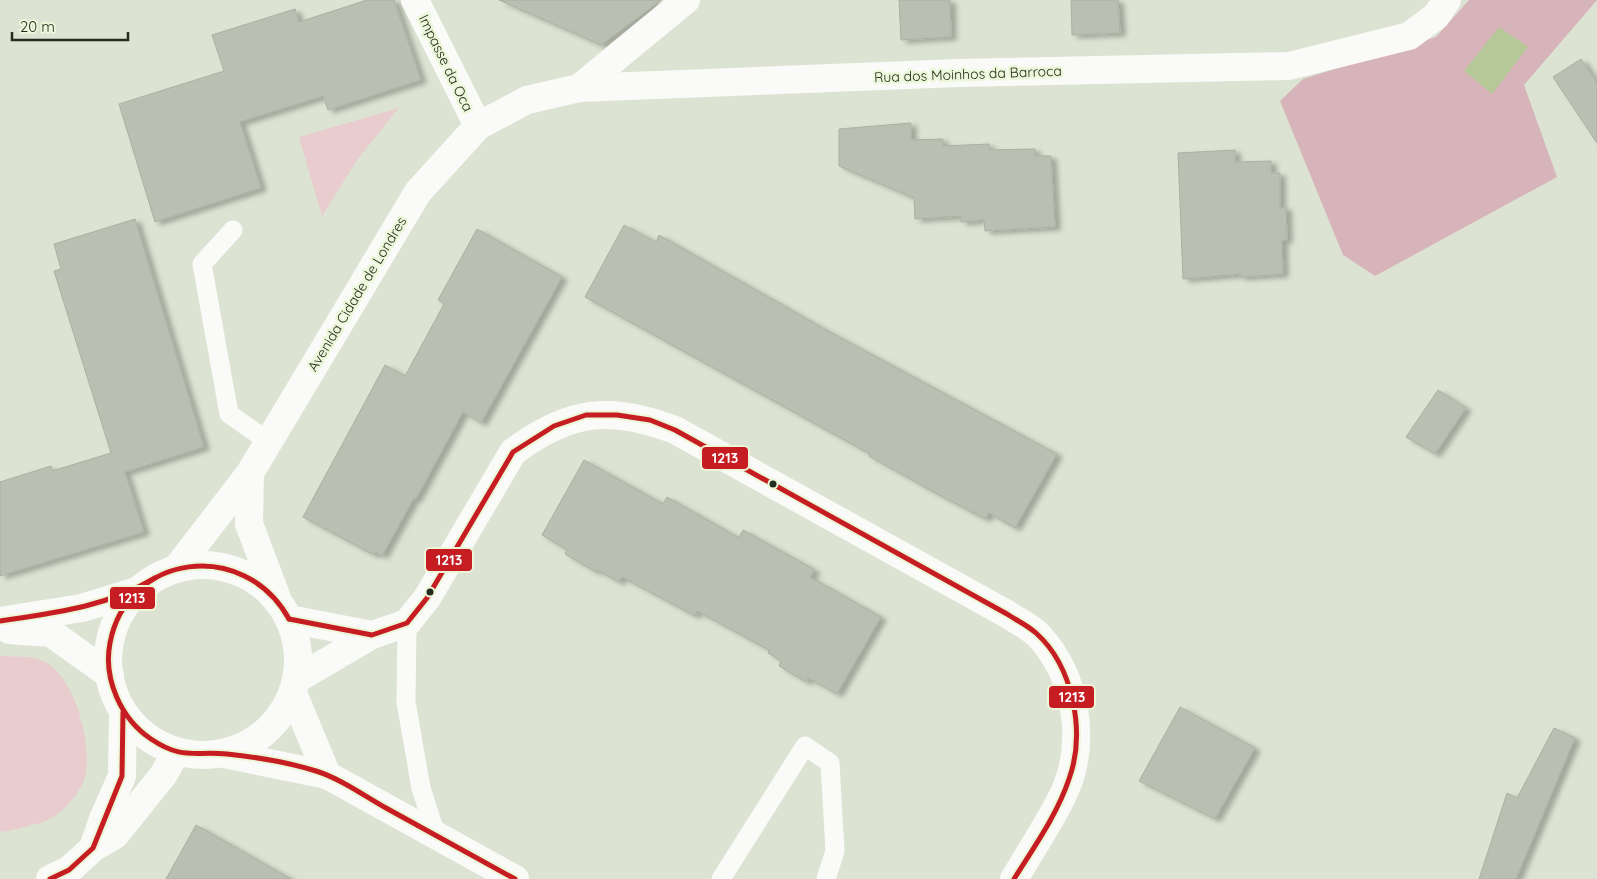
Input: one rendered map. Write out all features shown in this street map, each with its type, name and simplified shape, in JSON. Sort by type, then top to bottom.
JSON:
[{"type":"street","name":"Impasse da Oca","points":[[415,0],[478,126]]},
{"type":"street","points":[[579,88],[686,0]]},
{"type":"street","name":"Rua dos Moinhos da Barroca","points":[[478,126],[527,100],[579,88],[958,73],[1289,66],[1340,55],[1409,36],[1436,16],[1447,0]]},
{"type":"street","name":"Avenida Cidade de Londres","points":[[177,568],[250,473],[418,192],[478,126]]},
{"type":"street","points":[[224,754],[247,746],[267,732],[282,714],[295,686],[372,634],[407,623],[427,598],[513,452],[532,438],[554,426],[586,416],[617,415],[650,420],[676,430],[1007,614],[1038,634],[1060,666],[1074,700],[1076,732],[1072,767],[1063,796],[1014,879]]},
{"type":"street","name":"Avenida Cidade de Londres","points":[[250,473],[249,524],[296,638],[299,658],[295,686]]},
{"type":"street","points":[[372,634],[283,609],[257,581],[231,569],[204,564],[177,568],[156,577],[137,591],[121,611],[111,636],[108,662],[112,688],[123,712],[137,729],[155,743],[176,752],[192,755],[224,754],[327,775],[515,879]]},
{"type":"street","points":[[0,621],[82,608],[137,591]]},
{"type":"street","points":[[0,629],[51,634],[110,675]]},
{"type":"street","points":[[295,686],[327,775]]},
{"type":"street","points":[[93,848],[103,819],[122,776],[123,712]]},
{"type":"street","points":[[50,879],[69,870],[93,848],[114,835],[164,774],[176,752]]},
{"type":"lane","points":[[233,230],[202,264],[229,414],[268,441]]},
{"type":"lane","points":[[407,623],[406,702],[421,788],[436,835]]},
{"type":"lane","points":[[721,879],[804,746],[830,763],[835,851],[826,879]]},
{"type":"shaded area","points":[[1469,0],[1597,0],[1524,85],[1557,177],[1375,276],[1343,255],[1280,101],[1303,79],[1436,37]]},
{"type":"shaded area","points":[[1499,27],[1528,47],[1492,94],[1464,71]]},
{"type":"shaded area","points":[[399,108],[357,160],[322,216],[299,137]]},
{"type":"shaded area","points":[[0,656],[35,658],[56,670],[65,681],[79,712],[87,760],[86,773],[82,785],[70,803],[60,812],[50,819],[31,826],[4,832],[0,831]]},
{"type":"building","points":[[367,0],[394,0],[421,80],[328,110],[323,96],[240,122],[261,188],[155,222],[119,104],[224,71],[212,35],[295,9],[299,22]]},
{"type":"building","points":[[499,0],[661,0],[601,45]]},
{"type":"building","points":[[899,0],[950,0],[951,37],[901,40]]},
{"type":"building","points":[[1071,0],[1118,0],[1120,33],[1072,35]]},
{"type":"building","points":[[1581,59],[1597,83],[1597,143],[1553,77]]},
{"type":"building","points":[[911,123],[911,140],[943,139],[943,146],[989,144],[989,150],[1035,149],[1035,156],[1051,156],[1055,227],[985,231],[984,220],[961,222],[961,216],[915,219],[914,198],[839,166],[839,129]]},
{"type":"building","points":[[1235,150],[1235,162],[1271,161],[1271,173],[1280,173],[1280,208],[1286,207],[1287,240],[1282,240],[1283,274],[1240,277],[1240,274],[1183,279],[1178,153]]},
{"type":"building","points":[[135,219],[204,447],[125,472],[144,532],[0,576],[0,482],[51,466],[52,471],[111,453],[54,271],[61,269],[54,244]]},
{"type":"building","points":[[624,225],[656,242],[659,235],[828,331],[1057,454],[1015,528],[989,513],[985,519],[941,496],[869,456],[870,454],[585,297]]},
{"type":"building","points":[[477,229],[562,277],[481,423],[463,412],[416,499],[414,498],[382,556],[376,552],[374,555],[303,517],[385,365],[405,376],[444,304],[438,300]]},
{"type":"building","points":[[1438,390],[1466,408],[1435,454],[1406,437]]},
{"type":"building","points":[[584,460],[663,504],[667,497],[739,538],[743,530],[815,570],[810,577],[881,617],[837,694],[808,678],[806,682],[779,666],[781,661],[768,653],[769,650],[697,611],[695,616],[622,577],[619,582],[597,570],[596,572],[565,554],[567,550],[542,535]]},
{"type":"building","points":[[1180,707],[1255,748],[1215,819],[1139,781]]},
{"type":"building","points":[[1554,728],[1575,738],[1516,879],[1479,879],[1507,793],[1517,798]]},
{"type":"building","points":[[196,825],[291,879],[166,879]]},
{"type":"transit line","name":"1213","points":[[289,619],[372,635],[407,623],[427,598],[513,452],[554,426],[586,415],[617,415],[650,420],[675,430],[1007,614],[1033,630],[1049,647],[1059,663],[1073,701],[1076,721],[1074,761],[1058,805],[1014,879]]},
{"type":"transit line","name":"1213","points":[[289,619],[269,593],[244,576],[217,567],[189,567],[162,574],[139,590],[121,613],[110,643],[109,670],[117,697],[131,721],[140,731],[162,746],[180,752],[216,753],[272,760],[325,774],[515,879]]},
{"type":"transit line","name":"1213","points":[[0,621],[60,612],[99,602],[137,588],[155,578]]},
{"type":"transit line","name":"1213","points":[[50,879],[69,870],[93,848],[122,776],[123,712]]}]
